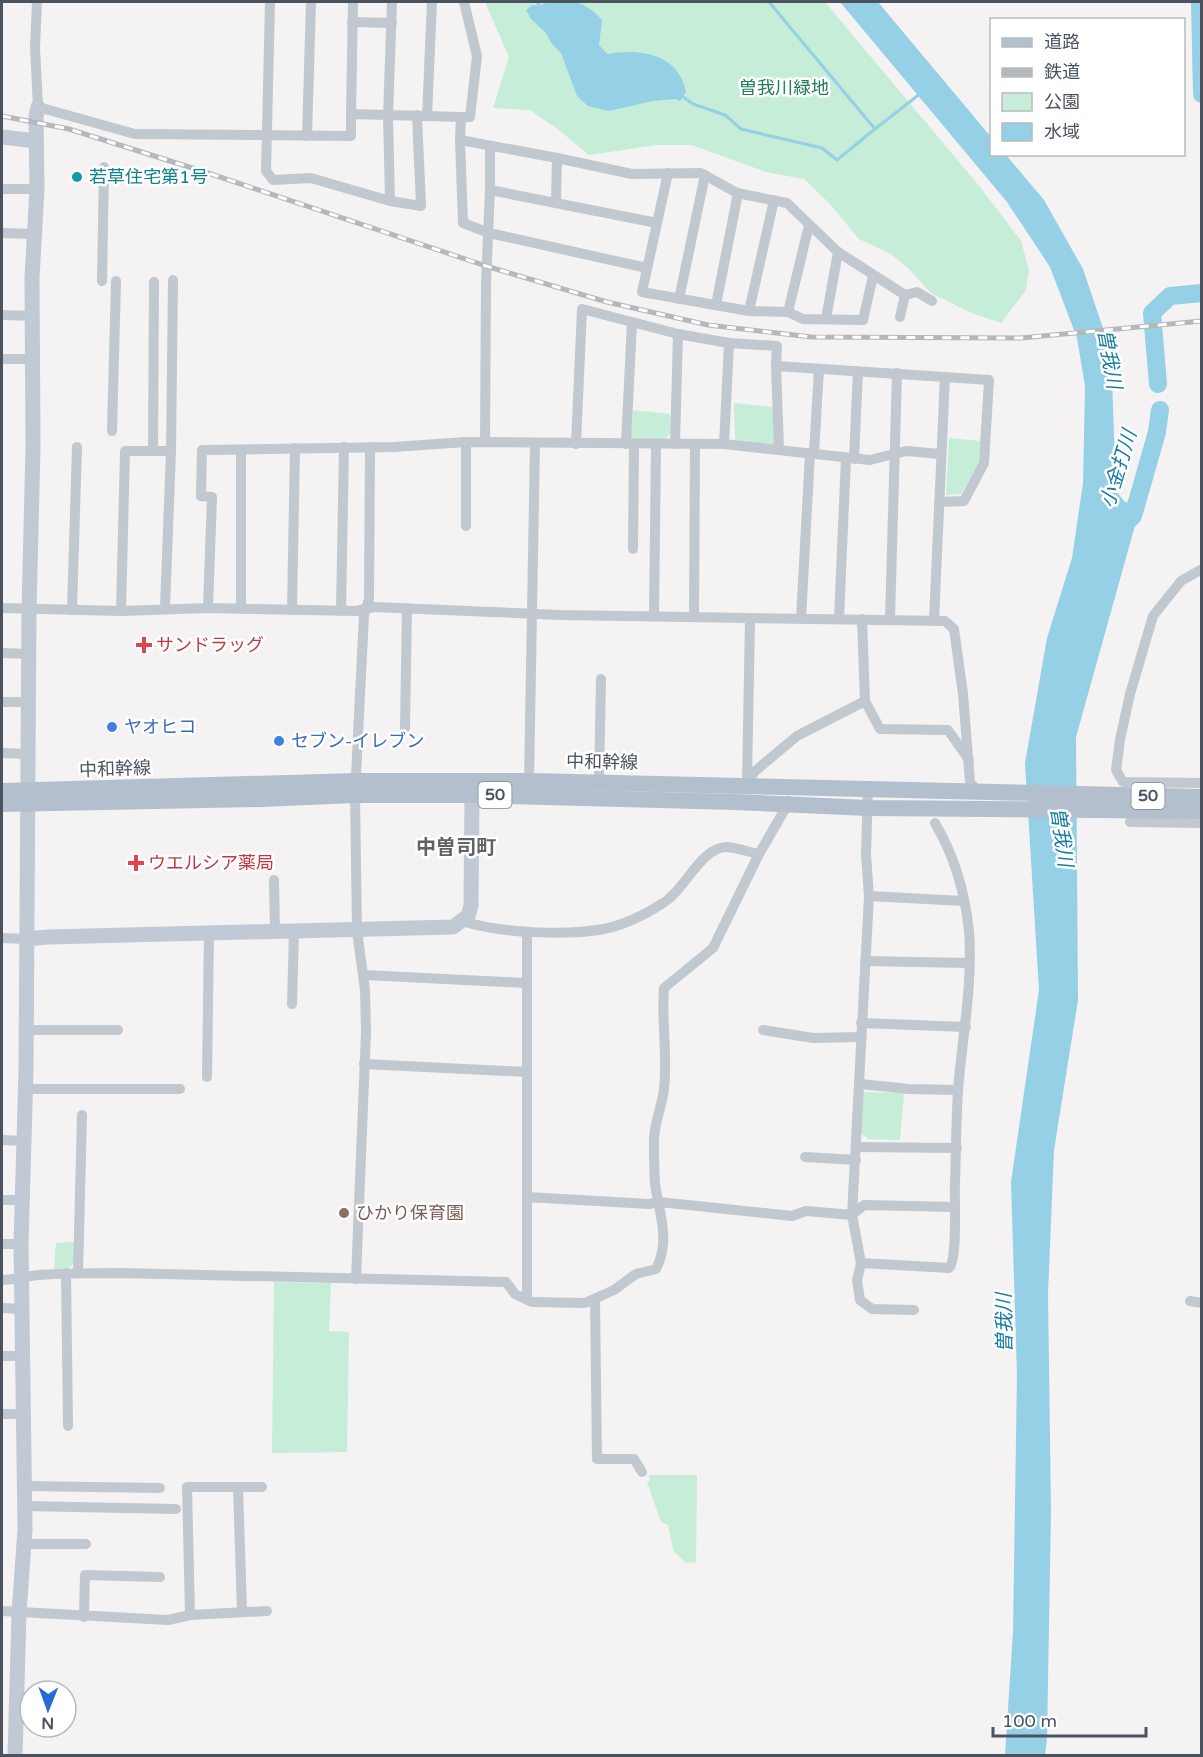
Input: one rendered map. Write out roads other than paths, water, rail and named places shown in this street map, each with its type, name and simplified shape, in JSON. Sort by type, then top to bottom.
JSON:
[{"type":"main road","name":"中和幹線","points":[[2,804],[29,798],[262,799],[355,788],[529,781],[599,782],[747,794],[788,804],[868,808],[983,798]]},
{"type":"main road","name":"中和幹線","points":[[355,788],[472,795],[747,794],[788,787],[868,789],[1202,811]]},
{"type":"main road","name":"中和幹線","points":[[2,791],[29,798]]},
{"type":"main road","name":"中和幹線","points":[[1095,803],[1202,797]]},
{"type":"street","points":[[15,1755],[19,1613],[24,1544],[24,1356],[21,1244],[27,1030],[28,702],[34,234],[37,189],[38,107],[35,47],[37,2]]},
{"type":"street","points":[[270,2],[267,171],[273,180],[311,178],[390,201],[421,206],[422,115],[432,2]]},
{"type":"street","points":[[307,136],[311,2]]},
{"type":"street","points":[[38,107],[135,134],[351,136],[353,2]]},
{"type":"street","points":[[390,201],[388,116],[392,2]]},
{"type":"street","points":[[351,114],[470,117],[477,56],[464,2]]},
{"type":"street","points":[[352,22],[392,23]]},
{"type":"street","points":[[461,117],[463,223],[489,234],[647,268]]},
{"type":"street","points":[[2,136],[36,141]]},
{"type":"street","points":[[460,140],[632,174],[701,172],[738,193],[788,203],[838,252],[873,276],[905,295],[917,291],[932,301]]},
{"type":"street","points":[[485,442],[486,266],[489,234],[490,146]]},
{"type":"street","points":[[556,202],[558,158]]},
{"type":"street","points":[[102,280],[104,167]]},
{"type":"street","points":[[668,173],[642,292],[749,311],[788,312],[803,319],[863,320],[873,276]]},
{"type":"street","points":[[679,299],[705,175]]},
{"type":"street","points":[[2,189],[37,189]]},
{"type":"street","points":[[490,190],[657,223]]},
{"type":"street","points":[[716,305],[738,193]]},
{"type":"street","points":[[749,311],[774,200]]},
{"type":"street","points":[[788,312],[809,225]]},
{"type":"street","points":[[2,233],[34,234]]},
{"type":"street","points":[[826,319],[838,252]]},
{"type":"street","points":[[165,608],[171,451],[173,280]]},
{"type":"street","points":[[112,431],[116,281]]},
{"type":"street","points":[[153,451],[154,282]]},
{"type":"street","points":[[900,317],[905,295]]},
{"type":"street","points":[[576,444],[582,309],[678,334],[729,343],[777,346],[779,450]]},
{"type":"street","points":[[2,315],[33,316]]},
{"type":"street","points":[[632,322],[630,444],[633,549]]},
{"type":"street","points":[[675,444],[678,334]]},
{"type":"street","points":[[724,444],[729,343]]},
{"type":"street","points":[[2,359],[32,359]]},
{"type":"street","points":[[776,366],[989,380],[984,463],[964,501],[939,502]]},
{"type":"street","points":[[801,619],[819,369]]},
{"type":"street","points":[[839,619],[858,371]]},
{"type":"street","points":[[890,619],[897,373]]},
{"type":"street","points":[[934,620],[945,377]]},
{"type":"street","points":[[466,442],[466,526]]},
{"type":"street","points":[[208,608],[212,498],[201,496],[202,450],[485,442],[724,444],[870,460],[906,451],[941,454]]},
{"type":"street","points":[[529,781],[530,614],[535,443]]},
{"type":"street","points":[[654,616],[656,444]]},
{"type":"street","points":[[694,617],[695,444]]},
{"type":"street","points":[[72,610],[77,447]]},
{"type":"street","points":[[341,611],[344,447]]},
{"type":"street","points":[[356,1279],[366,1032],[364,975],[357,931],[355,788],[364,615],[369,599],[370,447]]},
{"type":"street","points":[[292,610],[295,448]]},
{"type":"street","points":[[241,450],[241,609]]},
{"type":"street","points":[[121,611],[125,451],[171,451]]},
{"type":"street","points":[[1202,569],[1181,581],[1153,616],[1130,694],[1116,770],[1123,782],[1202,783]]},
{"type":"street","points":[[2,608],[121,611],[165,608],[341,611],[374,607],[530,614],[945,621],[954,629],[963,694],[970,782],[983,798]]},
{"type":"street","points":[[405,728],[407,608]]},
{"type":"street","points":[[747,794],[750,619]]},
{"type":"street","points":[[862,620],[865,701],[880,729],[948,730],[969,760]]},
{"type":"street","points":[[2,653],[29,654]]},
{"type":"street","points":[[599,782],[601,679]]},
{"type":"street","points":[[747,794],[754,772],[797,736],[865,701]]},
{"type":"street","points":[[2,702],[28,702]]},
{"type":"street","points":[[2,753],[28,754]]},
{"type":"street","points":[[2,1280],[78,1273],[506,1282],[516,1294],[532,1302],[585,1303],[596,1300],[636,1274],[656,1269],[661,1258],[663,1239],[663,1218],[655,1183],[654,1138],[664,1091],[666,1048],[664,988],[713,948],[759,854],[788,804],[788,787]]},
{"type":"street","points":[[868,789],[866,854],[869,896],[852,1215],[861,1263],[857,1280],[860,1300],[872,1309],[914,1310]]},
{"type":"street","points":[[2,938],[453,927],[468,916],[471,906],[472,795]]},
{"type":"street","points":[[1130,822],[1202,823]]},
{"type":"street","points":[[861,1263],[949,1269],[952,1265],[958,1090],[966,1028],[969,932],[962,884],[948,845],[934,823]]},
{"type":"street","points":[[462,921],[474,925],[527,932],[603,929],[620,924],[665,902],[706,856],[725,847],[759,854]]},
{"type":"street","points":[[274,880],[275,932]]},
{"type":"street","points":[[869,896],[964,901]]},
{"type":"street","points":[[292,1004],[294,931]]},
{"type":"street","points":[[527,932],[527,1299]]},
{"type":"street","points":[[207,1077],[209,933]]},
{"type":"street","points":[[865,960],[969,963]]},
{"type":"street","points":[[364,975],[526,983]]},
{"type":"street","points":[[861,1023],[966,1028]]},
{"type":"street","points":[[27,1030],[118,1030]]},
{"type":"street","points":[[763,1030],[813,1038],[861,1037]]},
{"type":"street","points":[[364,1064],[526,1072]]},
{"type":"street","points":[[860,1084],[909,1089],[958,1090]]},
{"type":"street","points":[[26,1089],[180,1089]]},
{"type":"street","points":[[78,1273],[82,1115]]},
{"type":"street","points":[[2,1140],[25,1140]]},
{"type":"street","points":[[857,1147],[957,1148]]},
{"type":"street","points":[[805,1156],[856,1160]]},
{"type":"street","points":[[527,1197],[659,1203],[792,1216],[806,1211],[852,1215],[864,1205],[954,1208]]},
{"type":"street","points":[[2,1200],[22,1200]]},
{"type":"street","points":[[2,1244],[21,1244]]},
{"type":"street","points":[[66,1273],[68,1426]]},
{"type":"street","points":[[596,1300],[597,1459],[634,1459],[642,1472]]},
{"type":"street","points":[[2,1308],[22,1309]]},
{"type":"street","points":[[2,1356],[24,1356]]},
{"type":"street","points":[[2,1414],[24,1414]]},
{"type":"street","points":[[24,1486],[160,1488]]},
{"type":"street","points":[[190,1615],[188,1487],[262,1487]]},
{"type":"street","points":[[238,1487],[242,1611]]},
{"type":"street","points":[[24,1506],[176,1509]]},
{"type":"street","points":[[24,1544],[86,1544]]},
{"type":"street","points":[[84,1617],[85,1575],[160,1577]]},
{"type":"street","points":[[2,1611],[168,1620],[190,1615],[267,1611]]},
{"type":"water","points":[[548,2],[578,3],[596,14],[602,20],[599,45],[607,54],[645,53],[667,62],[682,79],[686,92],[680,101],[675,99],[652,101],[609,111],[588,106],[577,96],[561,53],[546,33],[531,19],[526,10],[532,5],[539,6]]},
{"type":"water","name":"曽我川","points":[[840,2],[878,2],[990,136],[990,156],[1007,156],[1044,200],[1083,269],[1111,352],[1116,491],[1125,502],[1141,504],[1076,737],[1078,1000],[1054,1150],[1048,1294],[1051,1511],[1045,1755],[1005,1755],[1013,1632],[1017,1374],[1011,1182],[1039,990],[1025,763],[1047,638],[1072,558],[1083,483],[1085,386],[1077,338],[1050,267],[1007,202]]},
{"type":"waterway","points":[[537,2],[539,6]]},
{"type":"waterway","points":[[683,97],[693,104],[725,115],[741,129],[822,148],[837,160],[875,129],[769,2]]},
{"type":"waterway","name":"小金打川","points":[[1200,2],[1202,94]]},
{"type":"waterway","points":[[875,129],[921,93]]},
{"type":"waterway","name":"小金打川","points":[[1158,384],[1152,313],[1170,296],[1202,293]]},
{"type":"waterway","name":"小金打川","points":[[1125,524],[1133,516],[1157,432],[1160,410]]},
{"type":"railway","points":[[2,116],[69,129],[486,266],[607,302],[708,325],[811,337],[1021,338],[1202,321]]},
{"type":"place","name":"若草住宅第1号","points":[[77,177]]},
{"type":"place","name":"サンドラッグ","points":[[144,645]]},
{"type":"place","name":"ヤオヒコ","points":[[112,727]]},
{"type":"place","name":"セブン-イレブン","points":[[279,741]]},
{"type":"place","name":"ウエルシア薬局","points":[[136,863]]},
{"type":"place","name":"ひかり保育園","points":[[344,1213]]},
{"type":"district","name":"中曽司町","points":[[456,848]]},
{"type":"park label","name":"曽我川緑地","points":[[784,88]]}]
